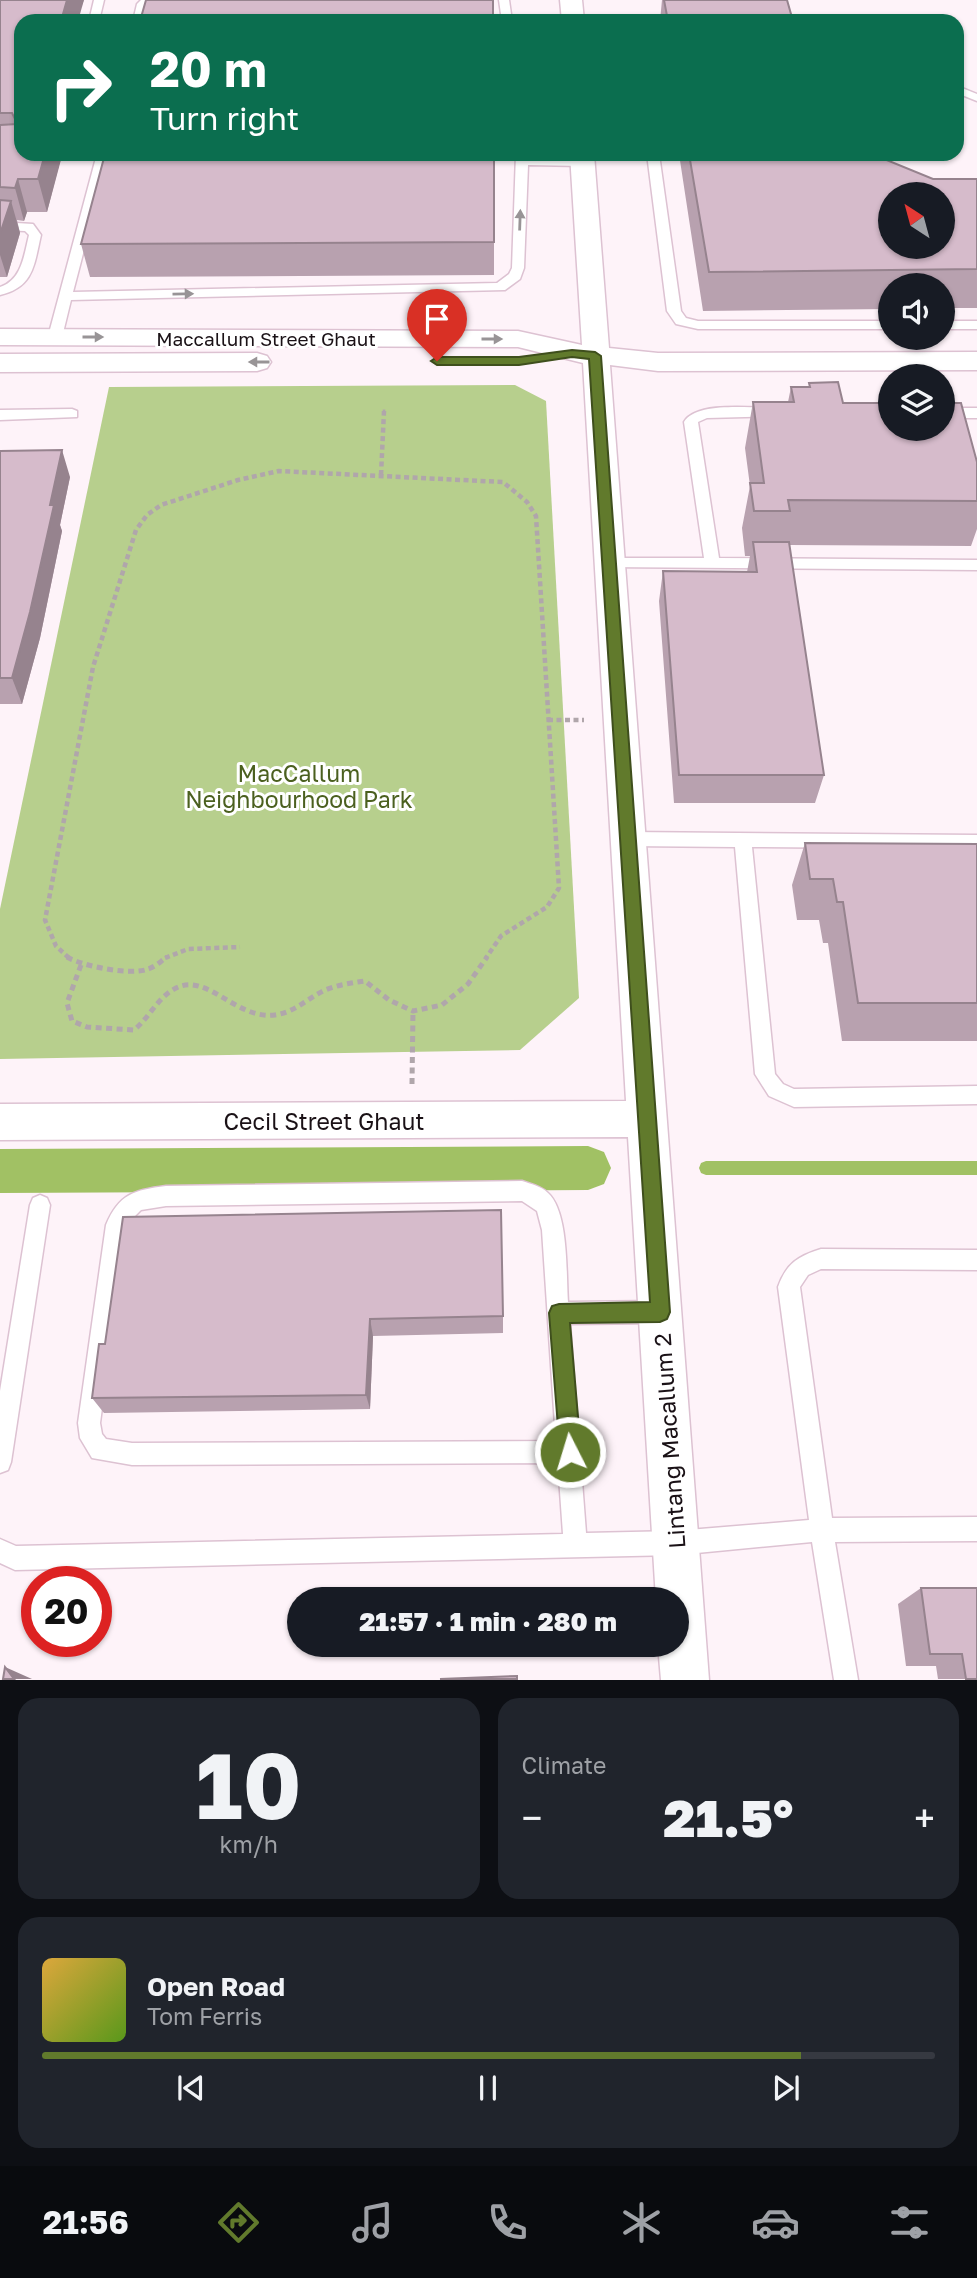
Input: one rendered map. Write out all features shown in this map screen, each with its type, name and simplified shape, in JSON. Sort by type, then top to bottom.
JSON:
[{"type":"street","name":"Lintang Macallum 2","points":[[582,161],[584,355],[610,563],[685,1679]]},
{"type":"street","name":"Maccallum Street Ghaut","points":[[0,337],[518,339],[584,355],[658,362],[977,361]]},
{"type":"street","name":"Maccallum Street Ghaut","points":[[0,363],[519,361],[584,355]]},
{"type":"street","name":"Cecil Street Ghaut","points":[[0,1122],[647,1119]]},
{"type":"lane","points":[[55,337],[101,161]]},
{"type":"lane","points":[[65,296],[500,287],[515,276],[518,268],[522,161]]},
{"type":"lane","points":[[654,161],[674,311],[681,321],[698,325],[878,325]]},
{"type":"lane","points":[[0,226],[29,227],[35,235],[22,281],[12,289],[0,291]]},
{"type":"lane","points":[[955,325],[977,325]]},
{"type":"lane","points":[[712,564],[690,425],[692,419],[707,413],[786,413]]},
{"type":"lane","points":[[955,413],[977,413]]},
{"type":"lane","points":[[0,415],[72,414]]},
{"type":"lane","points":[[610,563],[977,565]]},
{"type":"lane","points":[[628,839],[977,842]]},
{"type":"lane","points":[[743,840],[765,1074],[770,1086],[780,1095],[794,1098],[977,1095]]},
{"type":"lane","points":[[570,1452],[123,1454],[100,1450],[91,1438],[89,1423],[116,1225],[121,1212],[131,1202],[145,1198],[522,1191],[534,1194],[544,1202],[550,1214],[570,1452],[575,1545]]},
{"type":"lane","points":[[0,1462],[40,1205]]},
{"type":"lane","points":[[846,1679],[822,1531],[789,1287],[793,1274],[804,1263],[821,1259],[977,1260]]},
{"type":"lane","points":[[559,1313],[660,1312]]},
{"type":"lane","points":[[0,1551],[15,1558],[676,1543],[822,1531],[977,1529]]},
{"type":"path","points":[[381,475],[384,409]]},
{"type":"path","points":[[81,965],[67,1003],[72,1021],[87,1027],[134,1030],[147,1021],[161,998],[183,985],[201,984],[232,1004],[261,1016],[292,1013],[331,988],[365,981],[389,1000],[413,1012],[442,1005],[468,984],[501,936],[547,907],[559,888],[536,516],[516,490],[503,482],[279,471],[238,480],[161,505],[147,515],[136,530],[93,667],[45,920],[50,940],[66,960],[81,965],[138,971],[150,969],[160,959],[180,950],[240,947]]},
{"type":"path","points":[[412,1120],[413,1012]]},
{"type":"green space","name":"MacCallum Neighbourhood Park","points":[[515,385],[546,401],[579,998],[520,1050],[0,1059],[0,909],[109,387]]},
{"type":"building","points":[[0,0],[67,0],[63,14],[14,14],[14,117],[12,113],[0,113]]},
{"type":"building","points":[[146,0],[493,0],[493,14],[142,14]]},
{"type":"building","points":[[664,0],[787,0],[791,14],[667,14]]},
{"type":"building","points":[[14,124],[14,161],[43,161],[38,179],[18,179],[15,188],[0,187],[0,125]]},
{"type":"building","points":[[103,161],[494,161],[494,242],[81,244]]},
{"type":"building","points":[[690,161],[889,161],[933,179],[977,179],[977,269],[709,272]]},
{"type":"building","points":[[0,200],[11,201],[0,234]]},
{"type":"building","points":[[838,382],[843,403],[878,403],[878,441],[955,441],[955,403],[961,403],[977,462],[977,501],[788,500],[790,511],[754,511],[750,483],[764,483],[753,402],[794,402],[791,387],[810,387],[809,383]]},
{"type":"building","points":[[62,450],[50,505],[54,505],[30,612],[12,678],[0,678],[0,451]]},
{"type":"building","points":[[753,542],[789,542],[824,775],[679,775],[663,571],[757,572]]},
{"type":"building","points":[[805,843],[977,844],[977,1003],[858,1003],[843,902],[837,902],[833,879],[810,879]]},
{"type":"building","points":[[501,1210],[503,1316],[370,1319],[366,1395],[92,1398],[99,1344],[105,1344],[123,1217]]},
{"type":"building","points":[[921,1588],[977,1588],[977,1679],[966,1679],[962,1654],[930,1654]]},
{"type":"building","points":[[5,1667],[14,1679],[3,1679]]},
{"type":"building","points":[[517,1676],[517,1679],[440,1679]]},
{"type":"waterway","points":[[0,1171],[588,1168]]},
{"type":"waterway","points":[[706,1168],[977,1168]]},
{"type":"route","points":[[437,361],[519,361],[572,354],[595,356],[660,1312],[559,1313],[570,1452]]}]
